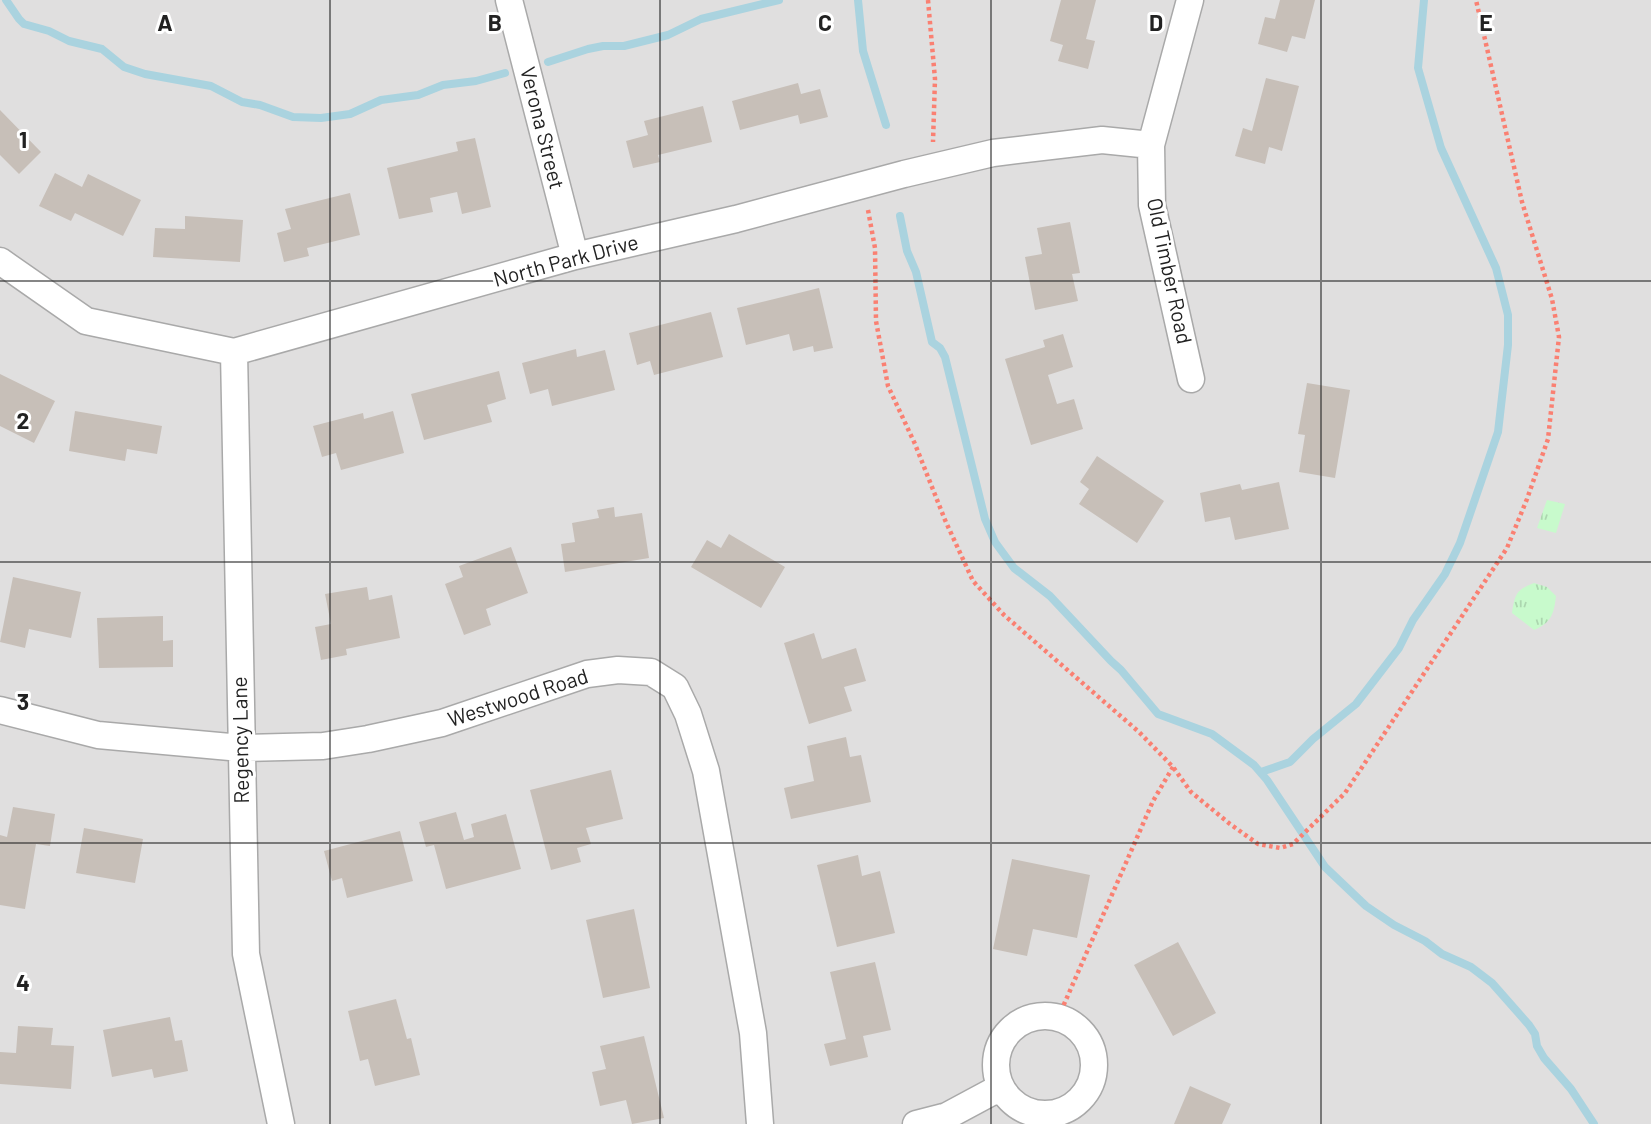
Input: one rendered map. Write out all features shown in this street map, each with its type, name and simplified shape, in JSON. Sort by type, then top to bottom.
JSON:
[{"type":"street","name":"Verona Street","points":[[509,0],[575,256]]},
{"type":"street","name":"Old Timber Road","points":[[1190,0],[1151,145],[1152,205],[1191,379]]},
{"type":"street","name":"North Park Drive","points":[[0,261],[86,321],[234,352],[575,256],[736,219],[993,153],[1102,140],[1151,145]]},
{"type":"street","name":"Regency Lane","points":[[234,352],[246,954],[281,1124]]},
{"type":"street","name":"Westwood Road","points":[[0,710],[98,735],[241,748],[323,746],[368,740],[454,719],[587,674],[618,670],[651,672],[675,687],[688,714],[706,771],[753,1033],[760,1124]]},
{"type":"street","points":[[1041,1016],[1058,1018],[1071,1023],[1083,1034],[1094,1063],[1092,1080],[1073,1106],[1057,1113],[1041,1114],[1024,1110],[1011,1100],[1001,1087],[997,1056],[1012,1029],[1025,1020],[1041,1016]]},
{"type":"street","points":[[916,1124],[947,1116],[1001,1087]]},
{"type":"path","points":[[904,174],[934,150],[935,79],[928,0]]},
{"type":"path","points":[[867,206],[875,248],[876,321],[888,386],[973,581],[1004,615],[1139,732],[1173,767],[1191,792],[1258,844],[1280,848],[1293,844],[1345,793],[1507,548],[1548,439],[1559,337],[1552,299],[1522,202],[1476,0]]},
{"type":"path","points":[[1058,1018],[1153,801],[1173,767]]},
{"type":"shaded area","points":[[0,0],[1651,0],[1651,1124],[0,1124]]},
{"type":"green space","points":[[1547,500],[1565,504],[1556,533],[1537,528]]},
{"type":"green space","points":[[1534,583],[1547,587],[1556,596],[1551,617],[1534,630],[1512,613],[1517,594]]},
{"type":"building","points":[[1061,0],[1096,0],[1086,39],[1095,41],[1088,69],[1058,61],[1063,45],[1050,41]]},
{"type":"building","points":[[1280,0],[1315,0],[1305,39],[1292,36],[1287,52],[1258,44],[1265,17],[1275,19]]},
{"type":"building","points":[[1266,78],[1299,86],[1282,151],[1269,147],[1265,164],[1235,156],[1243,128],[1252,131]]},
{"type":"building","points":[[798,83],[801,94],[820,89],[828,117],[800,124],[798,115],[740,130],[732,101]]},
{"type":"building","points":[[703,106],[712,142],[658,155],[660,162],[633,168],[626,141],[648,135],[644,121]]},
{"type":"building","points":[[0,110],[41,152],[19,174],[0,155]]},
{"type":"building","points":[[475,138],[491,207],[462,214],[457,192],[430,198],[433,212],[399,219],[387,168],[458,151],[456,142]]},
{"type":"building","points":[[55,173],[82,187],[88,174],[141,200],[123,236],[75,213],[71,221],[39,206]]},
{"type":"building","points":[[350,193],[360,235],[307,248],[309,256],[284,262],[277,233],[291,229],[285,209]]},
{"type":"building","points":[[185,216],[243,220],[240,262],[153,257],[155,228],[185,229]]},
{"type":"building","points":[[1070,222],[1080,273],[1072,274],[1078,301],[1035,310],[1025,257],[1042,254],[1037,228]]},
{"type":"building","points":[[819,288],[833,348],[814,352],[813,346],[793,351],[789,334],[746,345],[737,308]]},
{"type":"building","points":[[711,312],[723,357],[654,375],[650,361],[637,365],[629,333]]},
{"type":"building","points":[[1063,334],[1073,367],[1048,375],[1057,404],[1074,399],[1083,429],[1031,445],[1005,359],[1045,347],[1043,340]]},
{"type":"building","points":[[576,349],[577,357],[605,350],[615,390],[552,406],[548,389],[530,394],[522,363]]},
{"type":"building","points":[[499,371],[506,399],[487,405],[492,422],[424,440],[411,394]]},
{"type":"building","points":[[0,374],[55,401],[34,443],[0,426]]},
{"type":"building","points":[[1307,383],[1350,390],[1335,478],[1299,472],[1305,435],[1298,434]]},
{"type":"building","points":[[75,411],[162,426],[157,454],[127,449],[125,461],[69,451]]},
{"type":"building","points":[[393,411],[404,453],[341,470],[336,453],[322,457],[313,426],[363,413],[364,419]]},
{"type":"building","points":[[1097,456],[1164,501],[1137,543],[1079,504],[1089,489],[1080,482]]},
{"type":"building","points":[[1279,482],[1289,529],[1235,540],[1230,517],[1205,522],[1200,493],[1240,484],[1242,490]]},
{"type":"building","points":[[614,507],[615,517],[642,513],[649,558],[565,572],[561,544],[575,542],[572,523],[599,518],[597,510]]},
{"type":"building","points":[[729,534],[785,567],[761,608],[691,567],[707,540],[721,548]]},
{"type":"building","points":[[511,547],[528,593],[486,609],[491,625],[464,635],[445,584],[463,577],[459,566]]},
{"type":"building","points":[[13,577],[81,592],[71,638],[29,629],[25,648],[0,642]]},
{"type":"building","points":[[367,587],[369,600],[392,595],[400,638],[346,649],[347,655],[321,660],[315,627],[331,624],[325,594]]},
{"type":"building","points":[[163,616],[163,641],[173,640],[173,667],[99,668],[97,618]]},
{"type":"building","points":[[814,633],[822,659],[856,648],[866,681],[844,687],[852,711],[809,724],[784,643]]},
{"type":"building","points":[[846,737],[850,757],[861,755],[871,802],[791,819],[784,788],[814,781],[807,746]]},
{"type":"building","points":[[611,770],[623,819],[586,828],[591,844],[577,848],[581,862],[551,870],[530,790]]},
{"type":"building","points":[[13,807],[55,814],[50,846],[36,844],[25,909],[0,905],[0,835],[7,837]]},
{"type":"building","points":[[456,812],[464,840],[474,837],[471,824],[506,814],[521,869],[446,889],[434,845],[426,847],[419,822]]},
{"type":"building","points":[[84,828],[143,839],[135,883],[76,873]]},
{"type":"building","points":[[400,831],[413,881],[347,898],[342,878],[332,881],[324,851]]},
{"type":"building","points":[[858,855],[862,876],[880,871],[895,933],[837,947],[817,865]]},
{"type":"building","points":[[1012,859],[1090,875],[1077,938],[1033,929],[1027,956],[993,949]]},
{"type":"building","points":[[634,909],[650,988],[603,998],[586,920]]},
{"type":"building","points":[[1178,942],[1216,1013],[1173,1036],[1134,965]]},
{"type":"building","points":[[875,962],[891,1030],[863,1036],[868,1057],[830,1066],[824,1044],[846,1039],[830,972]]},
{"type":"building","points":[[396,999],[407,1039],[411,1038],[420,1075],[375,1086],[368,1059],[360,1061],[348,1011]]},
{"type":"building","points":[[170,1017],[175,1041],[182,1040],[188,1071],[154,1078],[152,1069],[112,1077],[103,1030]]},
{"type":"building","points":[[18,1026],[53,1028],[51,1045],[74,1046],[71,1089],[0,1084],[0,1052],[16,1053]]},
{"type":"building","points":[[644,1036],[664,1118],[632,1124],[626,1100],[600,1106],[592,1072],[606,1069],[600,1046]]},
{"type":"building","points":[[1190,1086],[1231,1104],[1222,1124],[1174,1124]]},
{"type":"waterway","points":[[6,0],[24,24],[49,31],[69,41],[102,49],[124,67],[145,74],[211,86],[242,102],[260,105],[293,117],[321,118],[350,114],[381,100],[418,95],[443,85],[476,81],[505,73]]},
{"type":"waterway","points":[[548,62],[588,49],[624,46],[668,35],[701,19],[779,0]]},
{"type":"waterway","points":[[858,0],[863,51],[886,125]]},
{"type":"waterway","points":[[1261,772],[1290,762],[1356,704],[1399,648],[1413,620],[1445,574],[1460,543],[1498,432],[1508,345],[1508,315],[1496,268],[1441,148],[1418,68],[1424,0]]},
{"type":"waterway","points":[[900,216],[932,342],[940,348],[945,357],[985,519],[995,542],[1014,568],[1050,596],[1121,670],[1158,714],[1212,734],[1254,765],[1267,780],[1325,867],[1366,906],[1442,954],[1471,967],[1492,983],[1529,1025],[1544,1058],[1571,1089],[1594,1124]]}]
